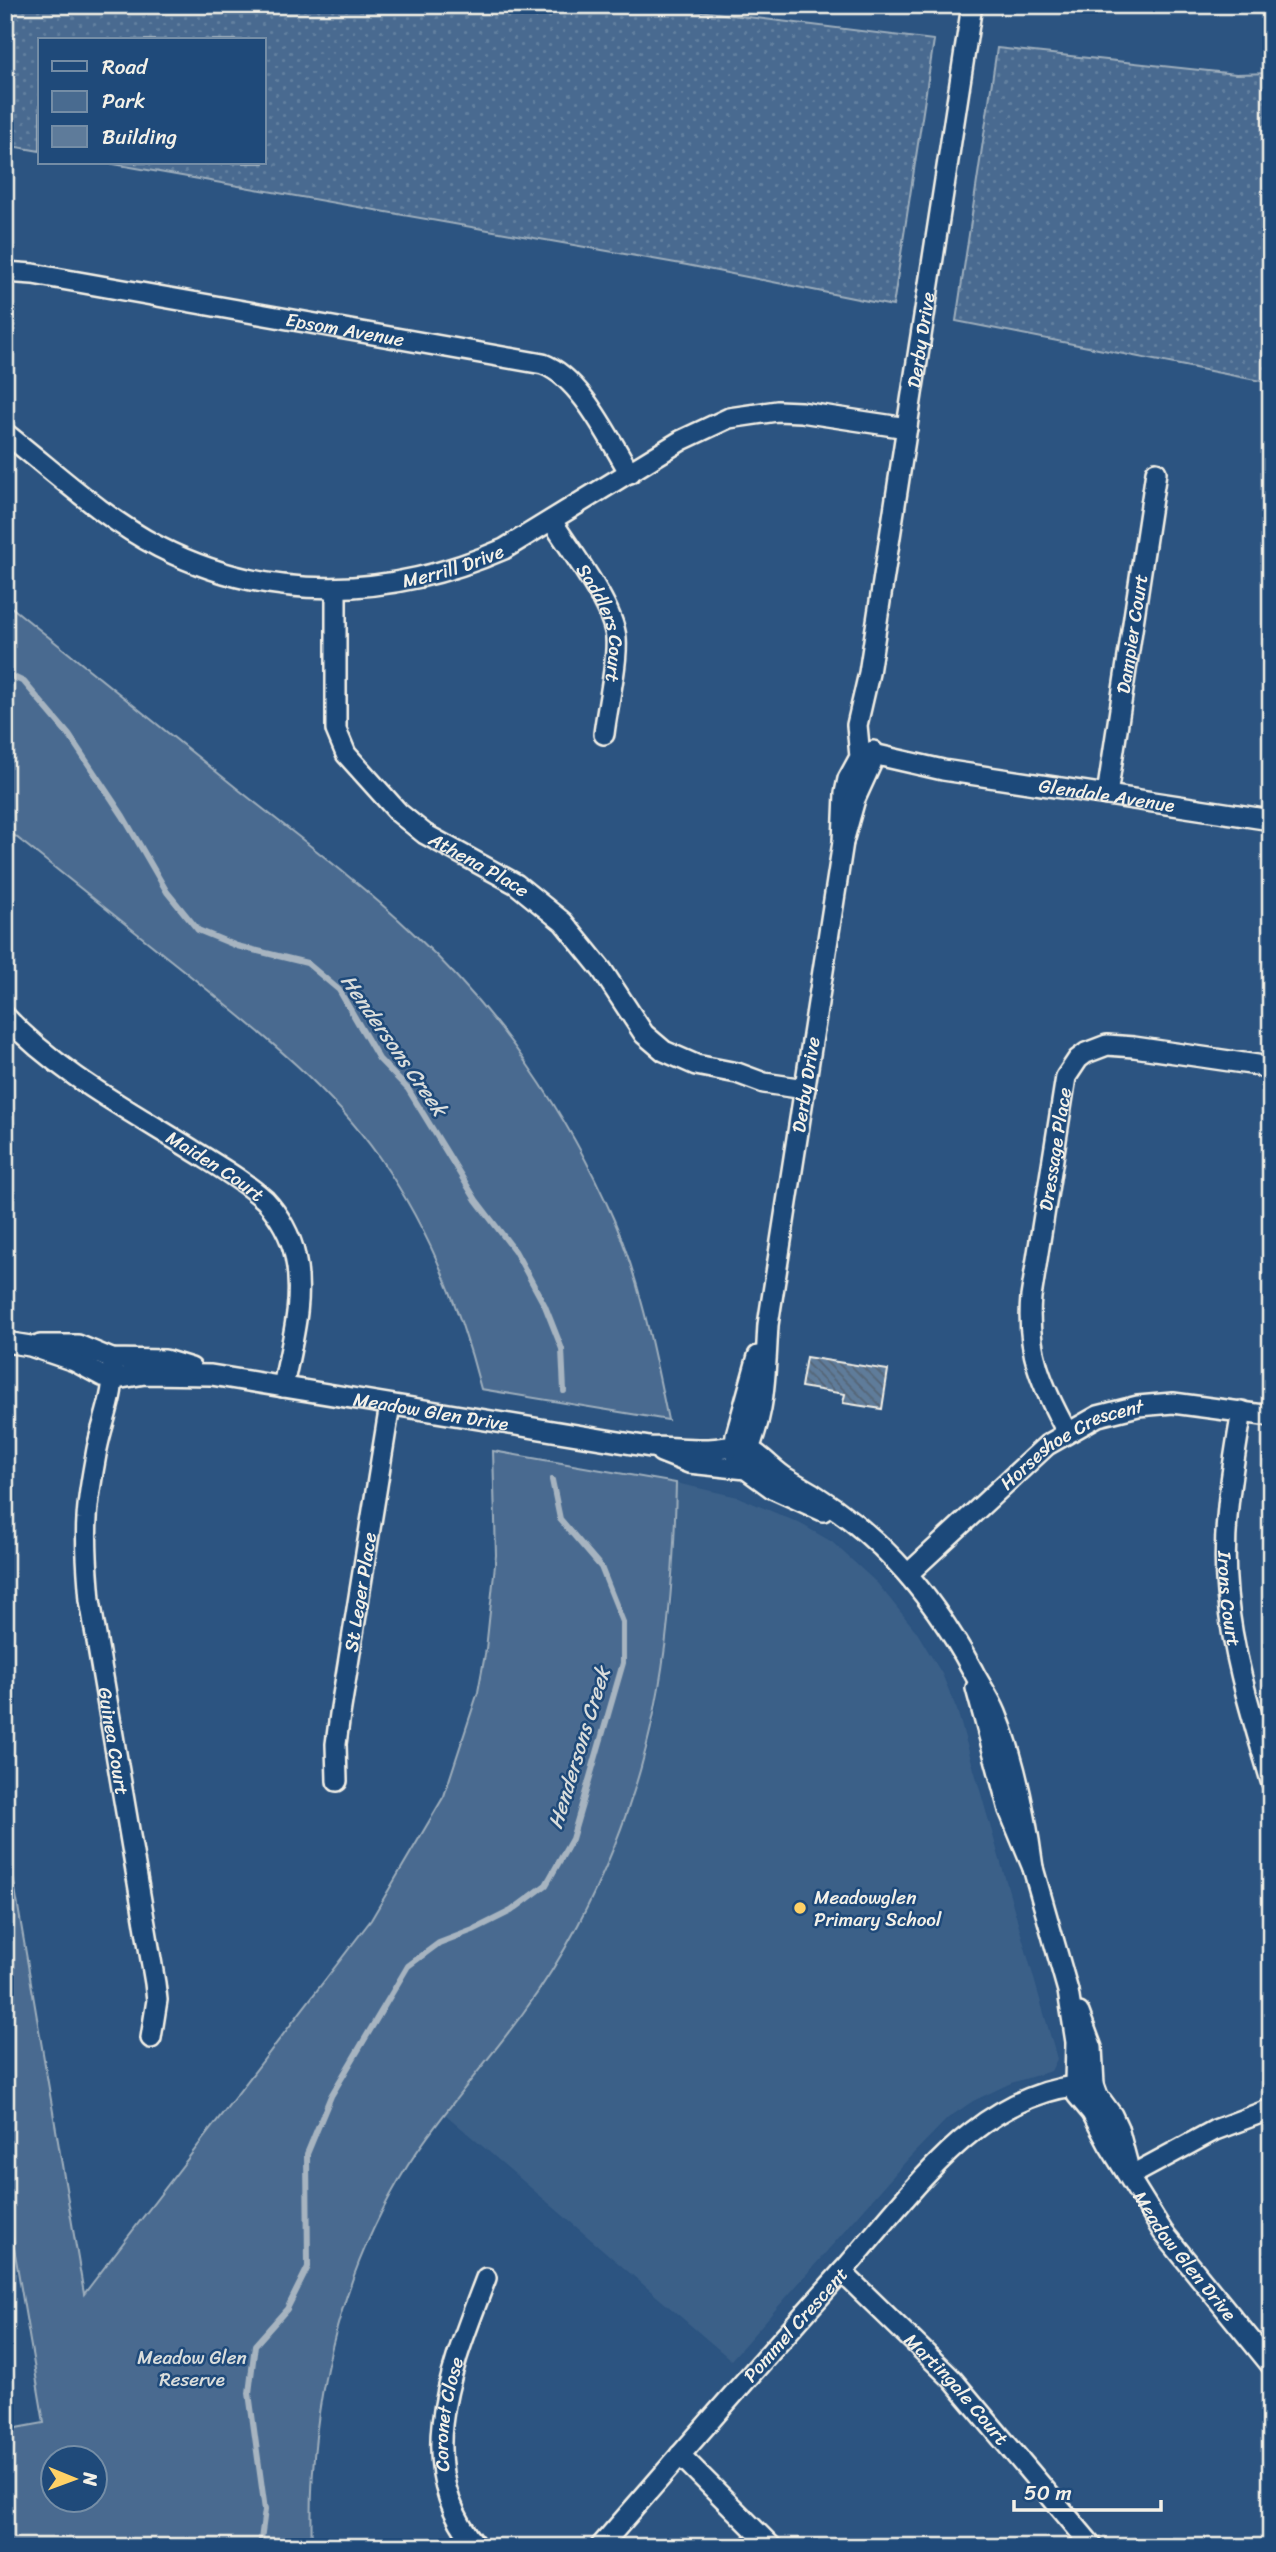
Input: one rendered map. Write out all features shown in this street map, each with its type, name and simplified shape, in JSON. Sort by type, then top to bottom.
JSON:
[{"type":"street","name":"Derby Drive","points":[[741,1454],[746,1395],[768,1325],[843,842],[868,758],[869,674],[972,5]]},
{"type":"street","name":"Epsom Avenue","points":[[5,272],[33,274],[542,364],[560,372],[579,393],[630,473]]},
{"type":"street","name":"Merrill Drive","points":[[5,433],[129,529],[187,560],[257,582],[336,588],[407,582],[463,566],[504,549],[708,426],[750,413],[801,412],[907,428]]},
{"type":"street","name":"Dampier Court","points":[[1107,795],[1156,472]]},
{"type":"street","name":"Saddlers Court","points":[[552,521],[606,607],[613,623],[615,653],[604,734]]},
{"type":"street","name":"Athena Place","points":[[336,588],[336,730],[354,765],[412,825],[507,878],[563,922],[585,946],[635,1022],[653,1043],[664,1051],[696,1065],[737,1073],[764,1083],[806,1082]]},
{"type":"street","name":"Glendale Avenue","points":[[868,758],[1271,820]]},
{"type":"street","name":"Maiden Court","points":[[5,1016],[41,1052],[233,1176],[253,1190],[273,1210],[288,1235],[299,1277],[297,1310],[283,1387]]},
{"type":"street","name":"Dressage Place","points":[[1067,1432],[1038,1373],[1032,1351],[1030,1312],[1064,1083],[1071,1069],[1078,1059],[1096,1048],[1121,1045],[1257,1065],[1271,1071]]},
{"type":"street","name":"Meadow Glen Drive","points":[[5,1342],[30,1346],[78,1345],[109,1371],[164,1360],[211,1375],[650,1447],[689,1463],[741,1454],[785,1494],[852,1523],[908,1574],[948,1626],[995,1709],[1025,1810],[1033,1868],[1068,1991],[1088,2032],[1092,2048],[1082,2088],[1098,2096],[1112,2115],[1130,2176],[1177,2250],[1271,2365]]},
{"type":"street","name":"Guinea Court","points":[[109,1371],[107,1416],[98,1443],[87,1518],[88,1569],[90,1600],[155,1983],[157,2000],[151,2038]]},
{"type":"street","name":"Horseshoe Crescent","points":[[908,1574],[1032,1458],[1067,1432],[1089,1420],[1117,1410],[1155,1404],[1190,1404],[1271,1416]]},
{"type":"street","name":"St Leger Place","points":[[337,1781],[336,1744],[340,1714],[390,1405]]},
{"type":"street","name":"Irons Court","points":[[1242,1411],[1228,1503],[1227,1591],[1237,1660],[1271,1781]]},
{"type":"street","name":"Pommel Crescent","points":[[600,2547],[945,2156],[973,2131],[1001,2114],[1082,2088]]},
{"type":"street","points":[[1130,2176],[1215,2130],[1271,2109]]},
{"type":"street","name":"Martingale Court","points":[[842,2272],[952,2379],[1093,2547]]},
{"type":"street","name":"Coronet Close","points":[[477,2547],[452,2512],[441,2473],[440,2454],[450,2382],[486,2278]]},
{"type":"street","points":[[680,2455],[772,2547]]},
{"type":"shaded area","name":"Meadowglen Primary School","points":[[676,1483],[738,1497],[799,1523],[832,1542],[877,1583],[916,1631],[942,1674],[957,1710],[1057,2059],[1051,2071],[1011,2083],[973,2101],[948,2118],[908,2159],[731,2360],[445,2114],[549,1975],[577,1927],[615,1846],[648,1749],[658,1704],[672,1602]]},
{"type":"green space","points":[[5,5],[650,5],[934,40],[893,306],[687,265],[114,164],[266,164],[266,38],[38,38],[38,151],[5,145]]},
{"type":"green space","points":[[997,48],[1236,74],[1271,73],[1271,383],[956,321]]},
{"type":"green space","points":[[5,602],[370,895],[443,963],[502,1030],[553,1103],[596,1180],[614,1220],[639,1293],[668,1420],[481,1389],[463,1328],[427,1240],[397,1184],[359,1131],[314,1082],[265,1037],[5,828]]},
{"type":"green space","name":"Meadow Glen Reserve","points":[[493,1451],[676,1483],[674,1543],[664,1656],[642,1764],[625,1817],[604,1870],[559,1959],[523,2013],[408,2165],[362,2254],[345,2301],[321,2398],[315,2447],[312,2547],[5,2547],[5,2430],[44,2423],[5,2195],[5,1830],[84,2294],[371,1920],[444,1796],[478,1692],[486,1649],[496,1555]]},
{"type":"building","points":[[806,1357],[888,1370],[882,1409],[843,1403],[845,1394],[801,1387]]},
{"type":"waterway","name":"Hendersons Creek","points":[[5,673],[24,682],[69,735],[123,816],[167,892],[198,930],[237,946],[307,963],[339,990],[379,1059],[408,1089],[476,1200],[515,1251],[545,1306],[562,1349],[564,1391]]},
{"type":"waterway","name":"Hendersons Creek","points":[[260,2547],[265,2510],[249,2393],[255,2345],[287,2309],[308,2267],[307,2154],[331,2096],[408,1966],[439,1943],[511,1911],[546,1885],[572,1839],[623,1663],[623,1622],[601,1567],[560,1519],[552,1480]]},
{"type":"place","name":"Meadowglen Primary School","points":[[800,1908]]}]
